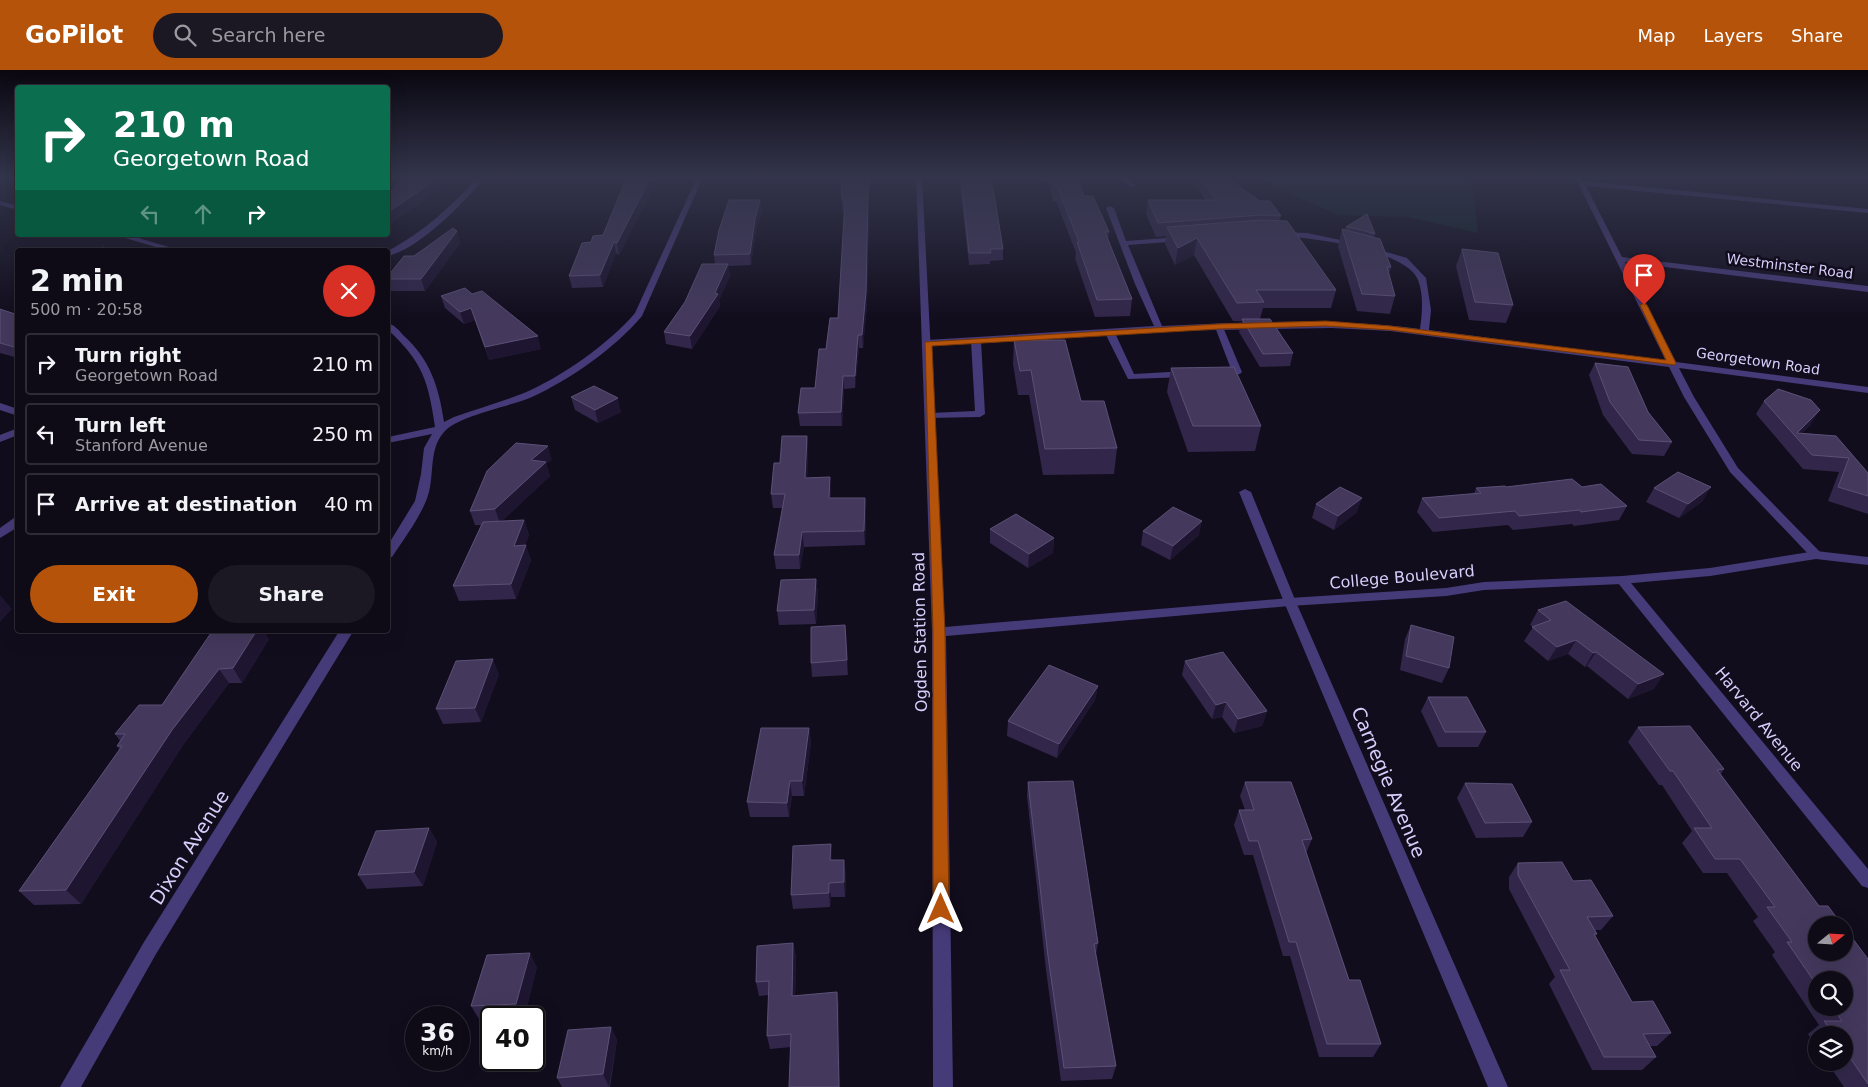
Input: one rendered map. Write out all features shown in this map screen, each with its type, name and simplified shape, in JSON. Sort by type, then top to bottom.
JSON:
[{"type":"street","points":[[390,253],[424,234],[436,224]]},
{"type":"street","points":[[390,440],[440,429],[458,419],[528,395],[565,375],[623,334],[639,314],[646,301],[679,224]]},
{"type":"street","name":"Ogden Station Road","points":[[922,224],[939,632],[943,1087]]},
{"type":"street","points":[[1117,224],[1139,284],[1160,330]]},
{"type":"street","points":[[1602,224],[1689,397],[1734,470],[1816,555]]},
{"type":"street","points":[[1268,233],[1308,234],[1355,245],[1404,260],[1422,278],[1427,310],[1424,332]]},
{"type":"street","points":[[126,237],[168,248]]},
{"type":"street","points":[[1124,243],[1193,238]]},
{"type":"street","name":"Westminster Road","points":[[1619,259],[1868,289]]},
{"type":"street","name":"Georgetown Road","points":[[928,344],[1219,326],[1326,324],[1424,332],[1868,390]]},
{"type":"street","points":[[1110,333],[1131,377],[1237,372],[1219,326]]},
{"type":"street","points":[[390,328],[407,342],[421,358],[434,387],[440,429],[429,448],[427,474],[420,501],[390,551]]},
{"type":"street","points":[[930,416],[980,414],[976,341]]},
{"type":"street","points":[[0,406],[15,412]]},
{"type":"street","points":[[0,439],[15,432]]},
{"type":"street","name":"Carnegie Avenue","points":[[1245,492],[1290,602],[1498,1087]]},
{"type":"street","points":[[0,534],[15,523]]},
{"type":"street","name":"College Boulevard","points":[[939,632],[1290,602],[1446,592],[1484,586],[1622,580],[1710,572],[1816,555],[1868,561]]},
{"type":"street","name":"Harvard Avenue","points":[[1622,580],[1868,881]]},
{"type":"street","name":"Dixon Avenue","points":[[70,1087],[150,948],[345,633]]},
{"type":"green space","points":[[1441,224],[1477,224],[1478,233]]},
{"type":"building","points":[[607,224],[627,224],[617,243],[614,242],[600,275],[569,276],[582,243],[591,242],[593,236],[603,235]]},
{"type":"building","points":[[721,224],[754,224],[750,254],[714,255]]},
{"type":"building","points":[[844,224],[867,224],[866,292],[862,335],[858,335],[855,376],[843,376],[841,412],[798,413],[801,388],[815,388],[819,349],[826,349],[830,318],[838,318]]},
{"type":"building","points":[[966,224],[999,224],[1003,249],[990,249],[991,253],[969,253]]},
{"type":"building","points":[[1072,224],[1106,224],[1109,232],[1105,232],[1132,299],[1097,300],[1077,242],[1079,242]]},
{"type":"building","points":[[1201,224],[1289,224],[1336,290],[1256,290],[1264,302],[1237,303],[1197,238],[1178,248],[1167,227]]},
{"type":"building","points":[[1350,224],[1371,224],[1375,234],[1362,230],[1346,227]]},
{"type":"building","points":[[453,228],[457,231],[421,279],[390,279],[390,274],[404,256],[414,256]]},
{"type":"building","points":[[1342,229],[1380,239],[1391,267],[1387,267],[1395,296],[1362,294]]},
{"type":"building","points":[[1462,249],[1498,253],[1513,305],[1475,302]]},
{"type":"building","points":[[702,264],[728,264],[715,293],[718,294],[690,336],[664,332],[685,302]]},
{"type":"building","points":[[465,288],[472,294],[482,291],[538,336],[485,347],[471,308],[460,312],[441,296]]},
{"type":"building","points":[[0,309],[15,314],[15,347],[0,343]]},
{"type":"building","points":[[1242,319],[1270,319],[1293,353],[1263,354]]},
{"type":"building","points":[[1014,340],[1065,340],[1081,401],[1104,401],[1117,448],[1045,449],[1031,370],[1020,371]]},
{"type":"building","points":[[1595,363],[1628,367],[1648,412],[1672,442],[1639,440],[1610,402]]},
{"type":"building","points":[[1234,367],[1261,426],[1193,426],[1171,368]]},
{"type":"building","points":[[594,386],[618,398],[595,410],[571,397]]},
{"type":"building","points":[[1778,389],[1811,400],[1820,410],[1797,433],[1836,436],[1868,473],[1868,496],[1838,487],[1849,458],[1812,455],[1764,401]]},
{"type":"building","points":[[782,436],[807,436],[805,478],[830,477],[829,498],[865,498],[864,531],[802,532],[799,555],[774,555],[785,494],[771,494],[774,463],[780,463]]},
{"type":"building","points":[[516,443],[548,446],[531,460],[546,462],[495,509],[470,511],[487,471]]},
{"type":"building","points":[[1678,472],[1711,487],[1688,504],[1654,488]]},
{"type":"building","points":[[1572,479],[1582,487],[1601,484],[1627,506],[1581,512],[1580,510],[1519,516],[1515,511],[1439,518],[1422,498],[1481,493],[1476,488],[1506,487]]},
{"type":"building","points":[[1340,487],[1362,498],[1338,516],[1316,504]]},
{"type":"building","points":[[1173,507],[1202,521],[1173,546],[1143,531]]},
{"type":"building","points":[[1016,514],[1054,538],[1029,554],[990,529]]},
{"type":"building","points":[[524,520],[514,546],[526,545],[511,584],[453,586],[483,522]]},
{"type":"building","points":[[816,579],[814,610],[777,611],[781,580]]},
{"type":"building","points":[[1566,601],[1664,674],[1638,684],[1596,652],[1593,653],[1576,640],[1557,647],[1532,627],[1551,620],[1538,610]]},
{"type":"building","points":[[845,625],[847,660],[811,663],[811,627]]},
{"type":"building","points":[[1411,625],[1454,637],[1449,668],[1406,656]]},
{"type":"building","points":[[211,633],[255,633],[233,668],[219,669],[172,730],[66,890],[19,891],[122,746],[117,746],[125,734],[115,734],[139,705],[162,705]]},
{"type":"building","points":[[1223,652],[1267,711],[1238,719],[1226,702],[1216,705],[1185,661]]},
{"type":"building","points":[[493,659],[475,708],[436,709],[456,661]]},
{"type":"building","points":[[1049,665],[1098,686],[1059,744],[1008,721]]},
{"type":"building","points":[[1428,697],[1467,697],[1486,732],[1445,732]]},
{"type":"building","points":[[1690,726],[1724,769],[1717,770],[1819,906],[1828,906],[1835,916],[1808,916],[1808,961],[1853,961],[1853,939],[1868,959],[1868,1084],[1853,1062],[1853,1026],[1828,1026],[1824,1021],[1842,1021],[1839,1016],[1853,1016],[1853,971],[1808,972],[1787,942],[1792,942],[1767,907],[1775,907],[1740,859],[1715,859],[1694,828],[1712,828],[1673,771],[1670,771],[1638,727]]},
{"type":"building","points":[[761,728],[809,728],[802,781],[790,781],[787,803],[747,802]]},
{"type":"building","points":[[1073,781],[1098,943],[1094,944],[1116,1066],[1064,1068],[1048,956],[1028,782]]},
{"type":"building","points":[[1245,782],[1291,782],[1312,839],[1302,840],[1349,980],[1360,980],[1381,1044],[1327,1044],[1296,942],[1289,942],[1258,841],[1249,841],[1239,810],[1254,810]]},
{"type":"building","points":[[1465,783],[1512,784],[1532,822],[1485,823]]},
{"type":"building","points":[[429,828],[414,872],[358,875],[376,831]]},
{"type":"building","points":[[831,844],[830,860],[844,860],[844,882],[829,883],[829,893],[791,895],[793,846]]},
{"type":"building","points":[[1562,862],[1573,881],[1591,880],[1613,916],[1587,917],[1597,934],[1594,934],[1632,1002],[1653,1001],[1671,1033],[1643,1034],[1656,1057],[1604,1057],[1560,970],[1570,970],[1518,875],[1518,863]]},
{"type":"building","points":[[793,943],[792,996],[837,992],[839,1087],[789,1087],[791,1034],[767,1036],[769,981],[756,982],[757,946]]},
{"type":"building","points":[[530,953],[516,1004],[471,1006],[487,955]]},
{"type":"building","points":[[611,1027],[603,1074],[557,1078],[568,1030]]},
{"type":"route","points":[[941,909],[939,632],[928,344],[1219,326],[1326,324],[1390,328],[1672,363],[1644,305]]}]
